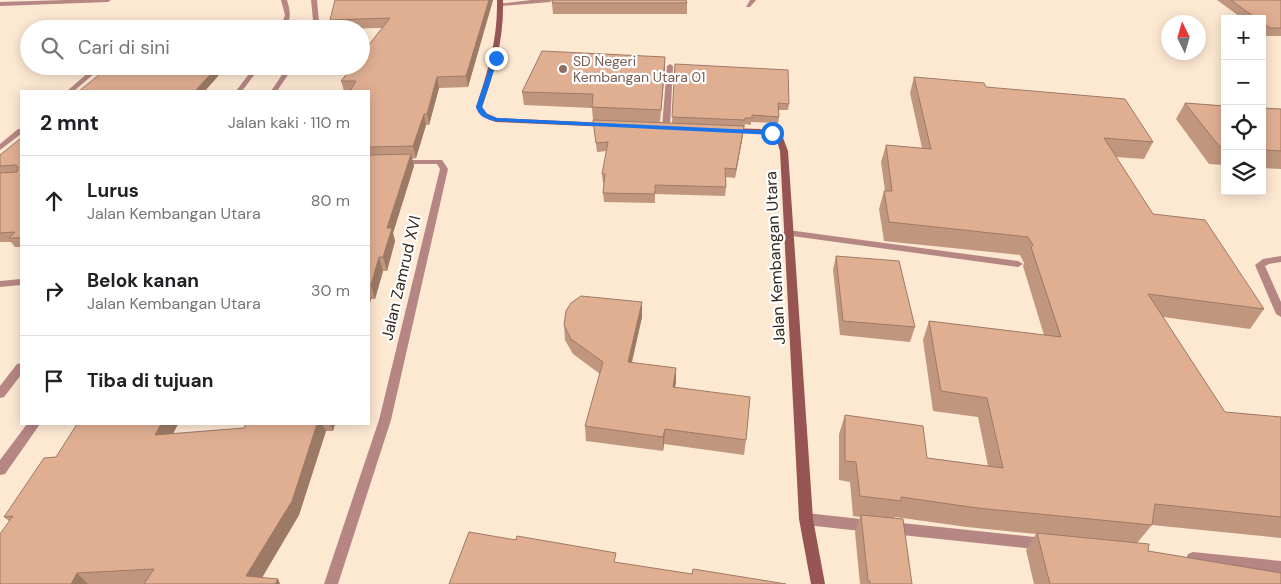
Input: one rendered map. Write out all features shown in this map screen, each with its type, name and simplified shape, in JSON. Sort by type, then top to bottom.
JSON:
[{"type":"street","points":[[0,4],[108,0]]},
{"type":"street","points":[[284,0],[288,13],[286,20]]},
{"type":"street","points":[[314,0],[316,20]]},
{"type":"street","points":[[550,0],[500,2],[501,36],[496,58],[479,107],[481,112],[496,120],[617,125]]},
{"type":"street","points":[[748,6],[753,0]]},
{"type":"street","points":[[665,127],[670,66]]},
{"type":"street","points":[[71,90],[89,75]]},
{"type":"street","points":[[240,90],[251,75]]},
{"type":"street","points":[[275,90],[286,75]]},
{"type":"street","name":"Jalan Kembangan Utara","points":[[722,130],[760,131],[779,137],[784,151],[806,519],[818,584]]},
{"type":"street","points":[[0,148],[20,132]]},
{"type":"street","name":"Jalan Zamrud XVI","points":[[331,584],[385,420],[444,169],[439,162],[388,162]]},
{"type":"street","points":[[788,233],[1018,264]]},
{"type":"street","points":[[1281,259],[1266,261],[1260,265],[1281,314]]},
{"type":"street","points":[[0,284],[20,282]]},
{"type":"street","points":[[0,394],[20,368]]},
{"type":"street","points":[[0,470],[33,425]]},
{"type":"street","points":[[806,519],[1056,545]]},
{"type":"street","points":[[1183,558],[1281,568]]},
{"type":"building","points":[[335,0],[489,0],[466,76],[437,77],[427,114],[424,114],[413,146],[370,147],[370,90],[351,90],[356,81],[341,81],[346,75],[370,75],[370,44],[390,18],[330,20]]},
{"type":"building","points":[[553,0],[686,0],[687,3],[552,3]]},
{"type":"building","points":[[1231,0],[1281,0],[1281,28],[1270,28],[1266,25],[1266,15],[1252,15]]},
{"type":"building","points":[[542,51],[665,57],[661,110],[592,107],[593,94],[522,92]]},
{"type":"building","points":[[675,64],[788,70],[789,104],[778,103],[779,117],[752,115],[752,118],[745,118],[745,120],[672,117]]},
{"type":"building","points":[[99,75],[210,75],[196,90],[80,90]]},
{"type":"building","points":[[914,77],[984,83],[986,87],[1125,99],[1153,142],[1104,138],[1153,214],[1205,220],[1264,309],[1148,294],[1225,412],[1281,417],[1281,517],[1155,504],[1152,525],[977,508],[901,497],[901,501],[860,496],[856,462],[845,461],[845,415],[923,426],[927,458],[1003,468],[987,398],[941,391],[929,321],[1061,337],[1031,247],[1033,245],[1028,237],[889,222],[884,191],[892,191],[886,145],[931,149]]},
{"type":"building","points":[[1185,103],[1221,106],[1221,146]]},
{"type":"building","points":[[1266,108],[1281,109],[1281,151],[1266,150]]},
{"type":"building","points":[[593,120],[744,126],[736,169],[725,168],[726,187],[655,185],[655,194],[603,193],[605,174],[602,174],[608,142],[596,143]]},
{"type":"building","points":[[20,139],[20,238],[9,238],[15,232],[0,233],[0,173],[17,172],[18,167],[16,165],[0,166],[0,155]]},
{"type":"building","points":[[411,154],[387,228],[392,228],[383,257],[379,257],[371,285],[370,285],[370,155]]},
{"type":"building","points":[[836,256],[899,261],[915,327],[843,321]]},
{"type":"building","points":[[581,296],[642,302],[628,362],[676,368],[673,387],[750,397],[746,440],[665,429],[663,437],[585,426],[603,362],[571,339],[564,325],[566,311],[571,303]]},
{"type":"building","points":[[76,425],[160,425],[155,435],[244,428],[246,425],[317,425],[292,501],[246,576],[278,579],[275,584],[144,584],[154,569],[77,573],[71,584],[0,584],[0,534],[13,516],[4,517],[44,458],[56,457]]},
{"type":"building","points":[[861,515],[903,519],[912,584],[870,584],[870,581],[868,581]]},
{"type":"building","points":[[469,532],[516,540],[517,536],[616,553],[614,562],[692,574],[693,569],[786,584],[449,584]]},
{"type":"building","points":[[1037,533],[1149,544],[1148,551],[1281,573],[1281,584],[1050,584]]},
{"type":"place","name":"SD Negeri Kembangan Utara 01","points":[[563,69]]},
{"type":"route","points":[[496,58],[479,107],[486,116],[496,120],[772,133]]}]
